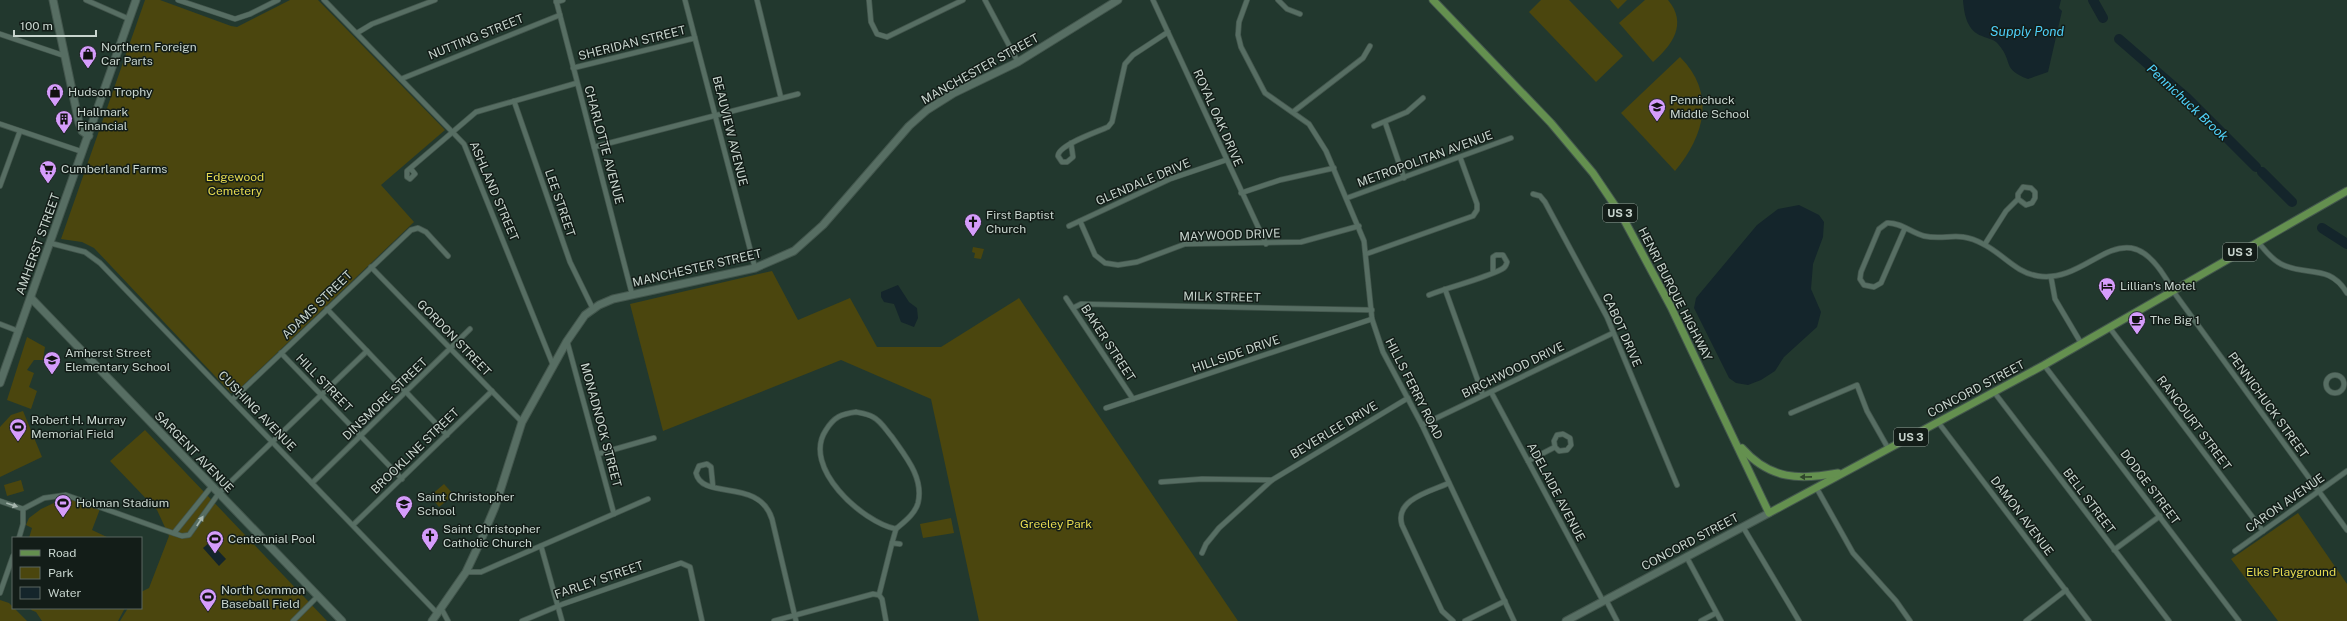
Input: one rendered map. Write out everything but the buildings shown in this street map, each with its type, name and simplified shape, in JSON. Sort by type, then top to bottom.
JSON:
[{"type":"main road","name":"HENRI BURQUE HIGHWAY","points":[[1433,0],[1551,123],[1608,194],[1648,261],[1769,513]]},
{"type":"main road","name":"CONCORD STREET","points":[[1769,513],[1994,392],[2347,191]]},
{"type":"main road","points":[[1736,442],[1760,464],[1779,474],[1808,478],[1844,472]]},
{"type":"street","points":[[53,0],[79,123],[82,131],[89,136]]},
{"type":"street","points":[[86,0],[129,19]]},
{"type":"street","name":"AMHERST STREET","points":[[0,383],[89,136],[136,0]]},
{"type":"street","points":[[178,0],[235,19],[245,17],[278,0]]},
{"type":"street","name":"ASHLAND STREET","points":[[324,0],[453,132],[470,155],[554,365]]},
{"type":"street","points":[[356,33],[372,24],[435,0]]},
{"type":"street","points":[[556,1],[563,0]]},
{"type":"street","name":"BEAUVIEW AVENUE","points":[[686,0],[755,268]]},
{"type":"street","points":[[757,0],[781,98]]},
{"type":"street","points":[[869,0],[873,28],[877,34],[888,37],[963,0]]},
{"type":"street","points":[[985,0],[1018,62]]},
{"type":"street","name":"MANCHESTER STREET","points":[[432,621],[466,572],[489,525],[522,422],[567,341],[581,319],[593,309],[605,302],[632,294],[755,268],[784,257],[810,238],[834,214],[909,126],[927,110],[954,94],[1018,62],[1118,0]]},
{"type":"street","name":"ROYAL OAK DRIVE","points":[[1153,0],[1241,193],[1266,244]]},
{"type":"street","name":"HILLS FERRY ROAD","points":[[1247,0],[1239,22],[1238,35],[1241,48],[1265,93],[1293,112],[1314,129],[1334,168],[1359,226],[1366,254],[1372,319],[1383,352],[1422,425],[1514,621]]},
{"type":"street","points":[[1278,0],[1287,8],[1300,14]]},
{"type":"street","name":"CHARLOTTE AVENUE","points":[[556,1],[632,294]]},
{"type":"street","name":"NUTTING STREET","points":[[401,79],[560,15]]},
{"type":"street","points":[[1071,143],[1108,127],[1112,122],[1125,64],[1133,55],[1168,32]]},
{"type":"street","points":[[0,34],[65,56]]},
{"type":"street","name":"SHERIDAN STREET","points":[[573,68],[696,38]]},
{"type":"street","points":[[1293,112],[1363,58],[1370,46]]},
{"type":"street","points":[[411,169],[476,112],[577,83]]},
{"type":"street","points":[[594,147],[798,94]]},
{"type":"street","points":[[1374,126],[1407,112],[1422,98]]},
{"type":"street","name":"LEE STREET","points":[[514,101],[570,262],[593,309]]},
{"type":"street","points":[[1385,122],[1404,178]]},
{"type":"street","points":[[0,124],[83,152]]},
{"type":"street","points":[[0,186],[20,131]]},
{"type":"street","name":"METROPOLITAN AVENUE","points":[[1347,198],[1460,158],[1511,138]]},
{"type":"street","points":[[1366,254],[1468,219],[1477,210],[1477,204],[1460,158]]},
{"type":"street","name":"GLENDALE DRIVE","points":[[1069,226],[1170,179],[1226,160]]},
{"type":"street","points":[[1241,193],[1280,180],[1334,168]]},
{"type":"street","points":[[1985,244],[2006,211],[2018,199],[2018,194],[2023,187],[2031,188],[2035,192],[2036,198],[2032,203],[2026,205],[2018,199]]},
{"type":"street","name":"CABOT DRIVE","points":[[1533,194],[1540,196],[1549,208],[1607,317],[1677,485]]},
{"type":"street","name":"MAYWOOD DRIVE","points":[[1080,221],[1095,255],[1100,260],[1112,265],[1124,265],[1136,262],[1172,247],[1185,244],[1266,244],[1300,242],[1359,226]]},
{"type":"street","points":[[1905,228],[1881,283],[1874,288],[1864,285],[1860,279],[1861,272],[1881,226],[1891,222],[1927,236],[1961,236],[1985,244],[2025,272],[2051,277],[2055,299],[2081,343]]},
{"type":"street","name":"ADAMS STREET","points":[[232,400],[406,234],[418,228],[426,232],[448,256]]},
{"type":"street","points":[[2258,242],[2271,257],[2282,265],[2327,274],[2338,281],[2347,293]]},
{"type":"street","name":"CUSHING AVENUE","points":[[50,243],[81,250],[90,255],[353,525],[439,610],[448,621]]},
{"type":"street","name":"PENNICHUCK STREET","points":[[2051,277],[2070,271],[2114,249],[2130,249],[2143,253],[2154,261],[2173,291],[2347,530]]},
{"type":"street","name":"GORDON STREET","points":[[371,267],[522,422]]},
{"type":"street","points":[[1428,294],[1493,272]]},
{"type":"street","points":[[1445,289],[1483,395]]},
{"type":"street","name":"SARGENT AVENUE","points":[[31,298],[342,621]]},
{"type":"street","name":"BAKER STREET","points":[[1066,298],[1133,399]]},
{"type":"street","name":"MILK STREET","points":[[1073,308],[1081,304],[1372,310]]},
{"type":"street","points":[[327,309],[447,434]]},
{"type":"street","name":"HILLSIDE DRIVE","points":[[1106,408],[1372,319]]},
{"type":"street","points":[[0,324],[18,331]]},
{"type":"street","name":"RANCOURT STREET","points":[[2109,327],[2263,531]]},
{"type":"street","name":"DINSMORE STREET","points":[[312,483],[470,329]]},
{"type":"street","name":"BIRCHWOOD DRIVE","points":[[1422,425],[1613,333]]},
{"type":"street","name":"MONADNOCK STREET","points":[[567,341],[614,514]]},
{"type":"street","points":[[0,501],[23,509],[44,498],[66,495],[186,536],[192,533],[219,494],[272,441],[367,351]]},
{"type":"street","name":"HILL STREET","points":[[281,354],[402,479]]},
{"type":"street","name":"DODGE STREET","points":[[2044,364],[2239,621]]},
{"type":"street","points":[[2334,375],[2340,376],[2345,380],[2342,389],[2338,392],[2332,392],[2326,386],[2328,378],[2334,375]]},
{"type":"street","points":[[1791,413],[1857,385],[1867,411],[1888,448]]},
{"type":"street","name":"BROOKLINE STREET","points":[[353,525],[492,391]]},
{"type":"street","name":"ADELAIDE AVENUE","points":[[1491,392],[1604,601],[1617,621]]},
{"type":"street","name":"BELL STREET","points":[[1994,392],[2169,621]]},
{"type":"street","name":"BEVERLEE DRIVE","points":[[1202,553],[1206,544],[1219,528],[1272,480],[1408,398]]},
{"type":"street","points":[[886,621],[882,599],[879,595],[892,543],[896,529],[908,518],[917,505],[920,492],[911,464],[882,424],[874,417],[856,412],[844,413],[833,419],[822,435],[821,457],[831,480],[856,509],[884,526],[896,529]]},
{"type":"street","name":"DAMON AVENUE","points":[[1938,422],[2089,621]]},
{"type":"street","points":[[598,454],[654,438]]},
{"type":"street","points":[[1528,462],[1555,447]]},
{"type":"street","points":[[713,487],[711,467],[707,464],[699,466],[696,473],[698,478],[713,487],[728,491],[746,493],[758,498],[767,507],[772,519],[796,621]]},
{"type":"street","name":"CARON AVENUE","points":[[2235,551],[2347,472]]},
{"type":"street","points":[[1161,482],[1200,479],[1272,480]]},
{"type":"street","points":[[1449,483],[1409,502],[1404,508],[1401,516],[1402,525],[1442,610],[1453,621]]},
{"type":"street","points":[[174,533],[212,486]]},
{"type":"street","points":[[1816,487],[1853,553],[1910,621]]},
{"type":"street","points":[[466,572],[481,572],[648,499]]},
{"type":"street","points":[[19,537],[23,524],[23,509]]},
{"type":"street","name":"CONCORD STREET","points":[[1566,621],[1769,513]]},
{"type":"street","points":[[2114,550],[2160,516]]},
{"type":"street","points":[[1743,527],[1799,621]]},
{"type":"street","points":[[892,543],[900,544]]},
{"type":"street","points":[[541,546],[562,621]]},
{"type":"street","points":[[1686,556],[1721,621]]},
{"type":"street","points":[[0,593],[12,559]]},
{"type":"street","name":"FARLEY STREET","points":[[522,621],[558,605],[685,563],[690,567],[692,573],[702,621]]},
{"type":"street","points":[[2026,621],[2066,590]]},
{"type":"street","points":[[774,621],[873,594],[879,595]]},
{"type":"street","points":[[293,621],[318,596]]},
{"type":"street","points":[[1465,621],[1505,601]]},
{"type":"street","points":[[1701,621],[1716,613]]},
{"type":"green space","name":"Edgewood Cemetery","points":[[145,0],[160,0],[237,27],[290,0],[318,0],[445,130],[381,185],[414,222],[235,393],[231,393],[94,248],[82,242],[61,239]]},
{"type":"green space","points":[[1541,0],[1569,0],[1623,56],[1596,82],[1529,12]]},
{"type":"green space","points":[[1610,0],[1627,0],[1618,9]]},
{"type":"green space","points":[[1645,0],[1668,0],[1677,17],[1675,34],[1666,49],[1653,62],[1619,23]]},
{"type":"green space","points":[[1680,57],[1691,71],[1699,85],[1702,99],[1702,114],[1694,143],[1675,171],[1621,113]]},
{"type":"green space","points":[[973,247],[984,249],[981,259],[974,258],[975,253],[972,252]]},
{"type":"green space","name":"Greeley Park","points":[[772,271],[798,320],[850,298],[877,347],[941,347],[1019,298],[1238,621],[979,621],[931,399],[841,360],[663,431],[630,304]]},
{"type":"green space","points":[[27,337],[45,347],[43,360],[34,360],[27,370],[34,373],[29,387],[37,391],[31,409],[7,400]]},
{"type":"green space","name":"Robert H. Murray Memorial Field","points":[[23,411],[42,457],[0,477],[0,427],[11,415]]},
{"type":"green space","points":[[145,430],[327,621],[120,621],[127,609],[142,609],[142,592],[149,588],[169,536],[157,510],[110,461]]},
{"type":"green space","points":[[21,480],[24,491],[7,496],[4,485]]},
{"type":"green space","points":[[444,484],[454,495],[439,507],[430,496]]},
{"type":"green space","name":"Holman Stadium","points":[[72,499],[100,509],[92,530],[107,537],[29,537],[32,528],[26,525],[29,518],[41,509],[56,502]]},
{"type":"green space","name":"Elks Playground","points":[[2298,513],[2347,584],[2347,621],[2278,621],[2231,559]]},
{"type":"green space","points":[[951,518],[954,533],[923,538],[920,524]]},
{"type":"green space","points":[[0,600],[9,603],[12,606],[12,609],[15,609],[27,621],[0,621]]},
{"type":"green space","points":[[124,609],[118,621],[42,621],[36,612],[31,610]]},
{"type":"water","name":"Supply Pond","points":[[1963,0],[2061,0],[2059,8],[2062,11],[2048,72],[2028,79],[2014,72],[2003,50],[1996,42],[1977,34],[1970,26],[1965,16]]},
{"type":"water","points":[[1799,205],[1819,215],[1824,222],[1823,237],[1813,264],[1811,289],[1821,312],[1817,327],[1784,357],[1775,371],[1761,380],[1748,385],[1736,383],[1729,378],[1694,308],[1696,298],[1757,225],[1778,209]]},
{"type":"water","points":[[898,285],[909,302],[917,308],[918,318],[914,327],[901,322],[894,304],[884,302],[881,297],[881,292]]},
{"type":"water","name":"Centennial Pool","points":[[210,542],[226,559],[219,566],[203,548]]},
{"type":"waterway","name":"Pennichuck Brook","points":[[2093,0],[2103,18]]},
{"type":"waterway","name":"Pennichuck Brook","points":[[2119,39],[2187,98],[2256,167]]},
{"type":"waterway","name":"Pennichuck Brook","points":[[2262,172],[2292,202]]},
{"type":"waterway","name":"Pennichuck Brook","points":[[2322,228],[2347,244]]},
{"type":"place","name":"Northern Foreign Car Parts","points":[[88,69]]},
{"type":"place","name":"Hudson Trophy","points":[[55,107]]},
{"type":"place","name":"Pennichuck Middle School","points":[[1657,122]]},
{"type":"place","name":"Hallmark Financial","points":[[64,134]]},
{"type":"place","name":"Cumberland Farms","points":[[48,184]]},
{"type":"place","name":"First Baptist Church","points":[[973,237]]},
{"type":"place","name":"Lillian's Motel","points":[[2107,301]]},
{"type":"place","name":"The Big 1","points":[[2137,335]]},
{"type":"place","name":"Amherst Street Elementary School","points":[[52,375]]},
{"type":"place","name":"Robert H. Murray Memorial Field","points":[[18,442]]},
{"type":"place","name":"Holman Stadium","points":[[63,518]]},
{"type":"place","name":"Saint Christopher School","points":[[404,519]]},
{"type":"place","name":"Saint Christopher Catholic Church","points":[[430,551]]},
{"type":"place","name":"Centennial Pool","points":[[215,554]]},
{"type":"place","name":"North Common Baseball Field","points":[[208,612]]}]
